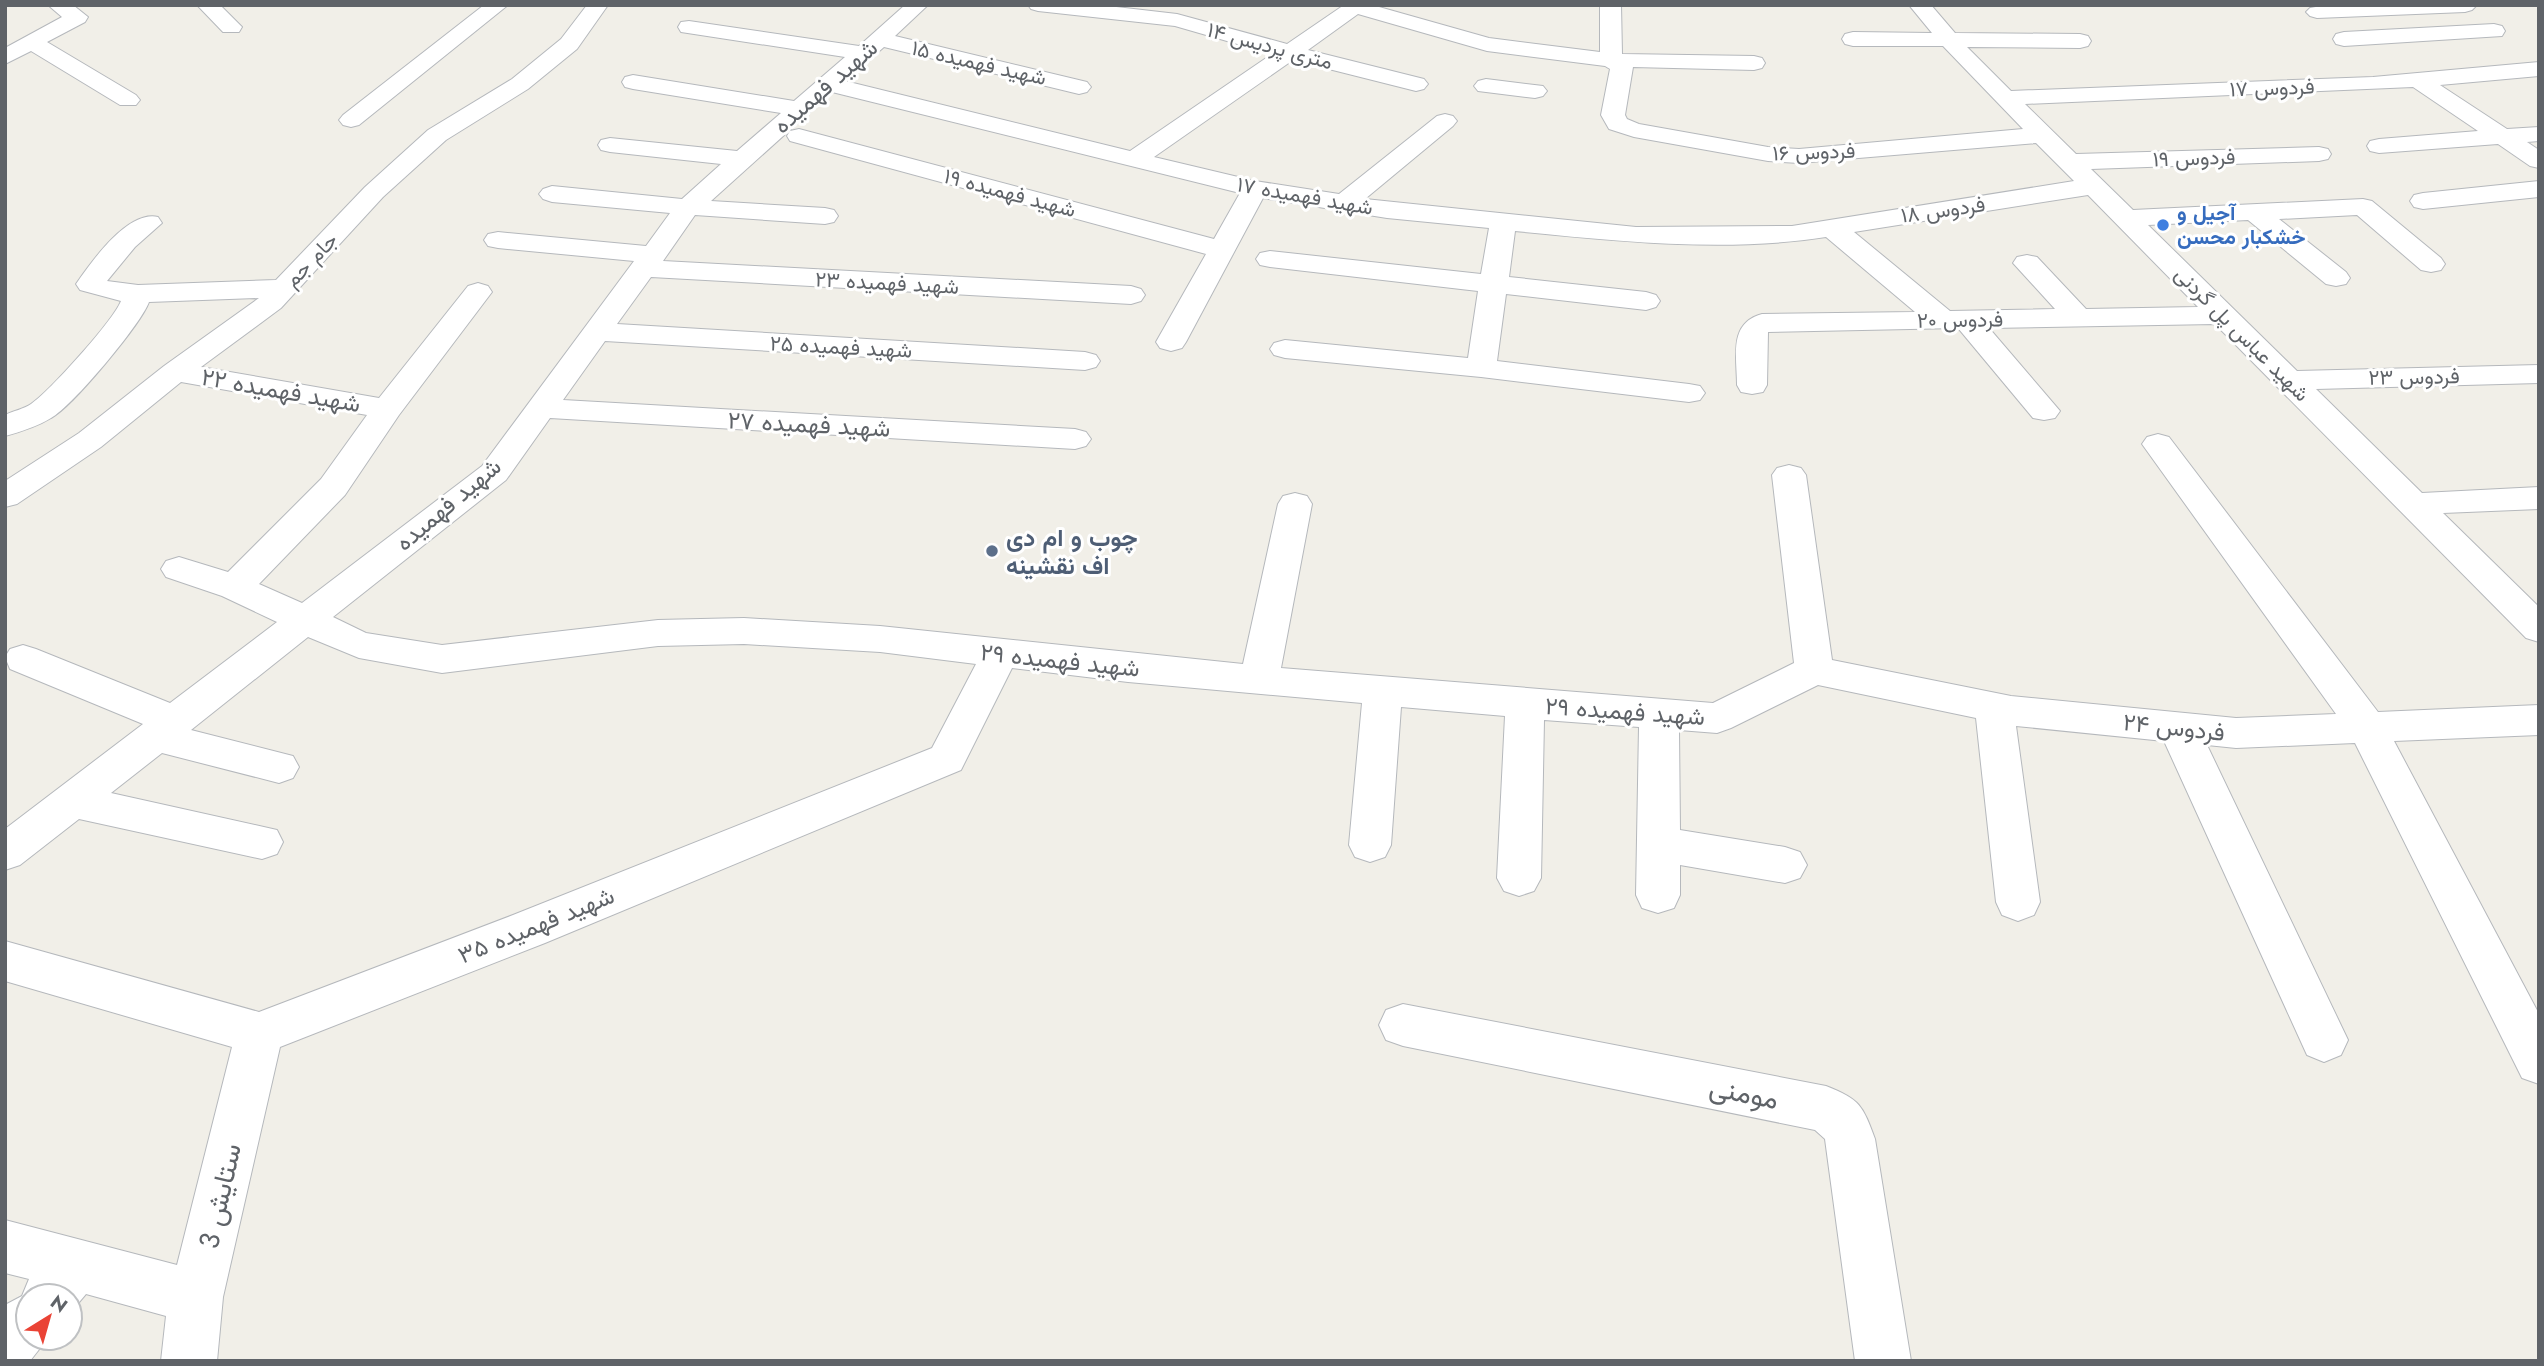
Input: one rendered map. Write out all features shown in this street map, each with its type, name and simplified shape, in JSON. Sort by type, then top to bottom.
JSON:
[{"type":"street","points":[[207,5],[231,27]]},
{"type":"street","points":[[469,5],[497,6]]},
{"type":"street","name":"جام جم","points":[[5,496],[90,440],[175,372],[271,303],[374,192],[437,135],[520,84],[569,44],[598,5]]},
{"type":"street","name":"شهید فهمیده","points":[[11,841],[72,801],[494,473],[688,207],[740,159],[799,122],[827,84],[918,5]]},
{"type":"street","name":"۱۴ متری پردیس","points":[[1038,5],[1177,20],[1416,84]]},
{"type":"street","points":[[1610,5],[1611,60]]},
{"type":"street","name":"شهید عباس پل گردنی","points":[[1919,5],[2005,98],[2539,629]]},
{"type":"street","points":[[351,120],[497,6]]},
{"type":"street","points":[[2317,12],[2464,6],[2539,69]]},
{"type":"street","points":[[5,57],[77,17],[67,7]]},
{"type":"street","points":[[1133,160],[1355,8],[1487,44],[1611,60],[1754,63]]},
{"type":"street","name":"شهید فهمیده ۱۵","points":[[689,27],[871,46],[1079,87]]},
{"type":"street","points":[[2344,39],[2494,31]]},
{"type":"street","points":[[1850,47],[1956,48],[2080,41]]},
{"type":"street","points":[[31,43],[128,100]]},
{"type":"street","points":[[1510,89],[1525,48]]},
{"type":"street","name":"فردوس ۱۶","points":[[1611,60],[1622,65],[1613,115],[1618,124],[1768,154],[1799,156],[2042,135]]},
{"type":"street","name":"فردوس ۱۷","points":[[2005,98],[2417,80],[2539,69]]},
{"type":"street","points":[[2417,80],[2539,161]]},
{"type":"street","name":"شهید فهمیده ۱۹","points":[[633,82],[799,122],[1222,250]]},
{"type":"street","name":"شهید فهمیده ۱۷","points":[[827,84],[1255,189],[1344,203],[1636,236],[1792,234]]},
{"type":"street","points":[[1486,86],[1535,91]]},
{"type":"street","points":[[1344,203],[1445,121]]},
{"type":"street","points":[[2379,146],[2539,134]]},
{"type":"street","points":[[610,145],[740,159]]},
{"type":"street","name":"فردوس ۱۹","points":[[2069,162],[2319,154]]},
{"type":"street","name":"فردوس ۱۸","points":[[1792,234],[2094,187]]},
{"type":"street","points":[[1171,342],[1255,189]]},
{"type":"street","points":[[2423,201],[2539,189]]},
{"type":"street","points":[[552,194],[825,216]]},
{"type":"street","points":[[2126,218],[2363,207],[2431,264]]},
{"type":"street","points":[[2254,212],[2336,278]]},
{"type":"street","points":[[1482,368],[1503,221]]},
{"type":"street","points":[[149,223],[125,241],[90,284],[112,292],[138,294],[283,288]]},
{"type":"street","points":[[1830,226],[1955,320],[2044,411]]},
{"type":"street","name":"شهید فهمیده ۲۳","points":[[498,240],[648,262],[1131,295]]},
{"type":"street","points":[[1270,259],[1646,301]]},
{"type":"street","points":[[2027,262],[2079,318]]},
{"type":"street","name":"شهید فهمیده ۲۲","points":[[235,587],[333,487],[387,409],[478,292]]},
{"type":"street","points":[[5,426],[42,411],[86,366],[130,314],[138,294]]},
{"type":"street","name":"فردوس ۲۰","points":[[1752,385],[1753,332],[1755,327],[1762,323],[2224,316]]},
{"type":"street","name":"شهید فهمیده ۲۵","points":[[596,332],[1085,361]]},
{"type":"street","points":[[1285,349],[1482,368],[1689,393]]},
{"type":"street","name":"شهید فهمیده ۲۲","points":[[175,372],[387,409]]},
{"type":"street","name":"فردوس ۲۳","points":[[2289,380],[2539,374]]},
{"type":"street","name":"شهید فهمیده ۲۷","points":[[542,408],[1075,439]]},
{"type":"street","points":[[2158,444],[2367,727],[2539,1062]]},
{"type":"street","points":[[1789,475],[1814,670]]},
{"type":"street","points":[[2413,504],[2539,498]]},
{"type":"street","points":[[1259,680],[1295,504]]},
{"type":"street","points":[[179,569],[235,587],[303,620]]},
{"type":"street","name":"شهید فهمیده ۲۹","points":[[303,620],[359,645],[442,659],[658,633],[744,631],[880,639],[1259,680],[1717,718],[1814,670]]},
{"type":"street","name":"شهید فهمیده ۳۵","points":[[258,1033],[542,924],[947,759],[1000,654]]},
{"type":"street","points":[[23,659],[164,729],[279,767]]},
{"type":"street","name":"فردوس ۲۴","points":[[1814,670],[1994,708],[2236,733],[2539,720]]},
{"type":"street","points":[[1370,845],[1383,689]]},
{"type":"street","points":[[1518,878],[1525,704]]},
{"type":"street","points":[[1994,708],[2018,902]]},
{"type":"street","points":[[1658,895],[1659,713]]},
{"type":"street","points":[[2178,727],[2324,1040]]},
{"type":"street","points":[[72,801],[261,842]]},
{"type":"street","points":[[1658,844],[1785,865]]},
{"type":"street","points":[[5,961],[258,1033]]},
{"type":"street","name":"مومنی","points":[[1403,1025],[1826,1109],[1844,1122],[1850,1139],[1883,1361]]},
{"type":"street","name":"ستایش 3","points":[[189,1361],[196,1297],[258,1033]]},
{"type":"street","points":[[5,1246],[62,1281],[196,1297]]},
{"type":"place","name":"آجیل و خشکبار محسن","points":[[2163,225]]},
{"type":"place","name":"چوب و ام دی اف نقشینه","points":[[992,551]]}]
